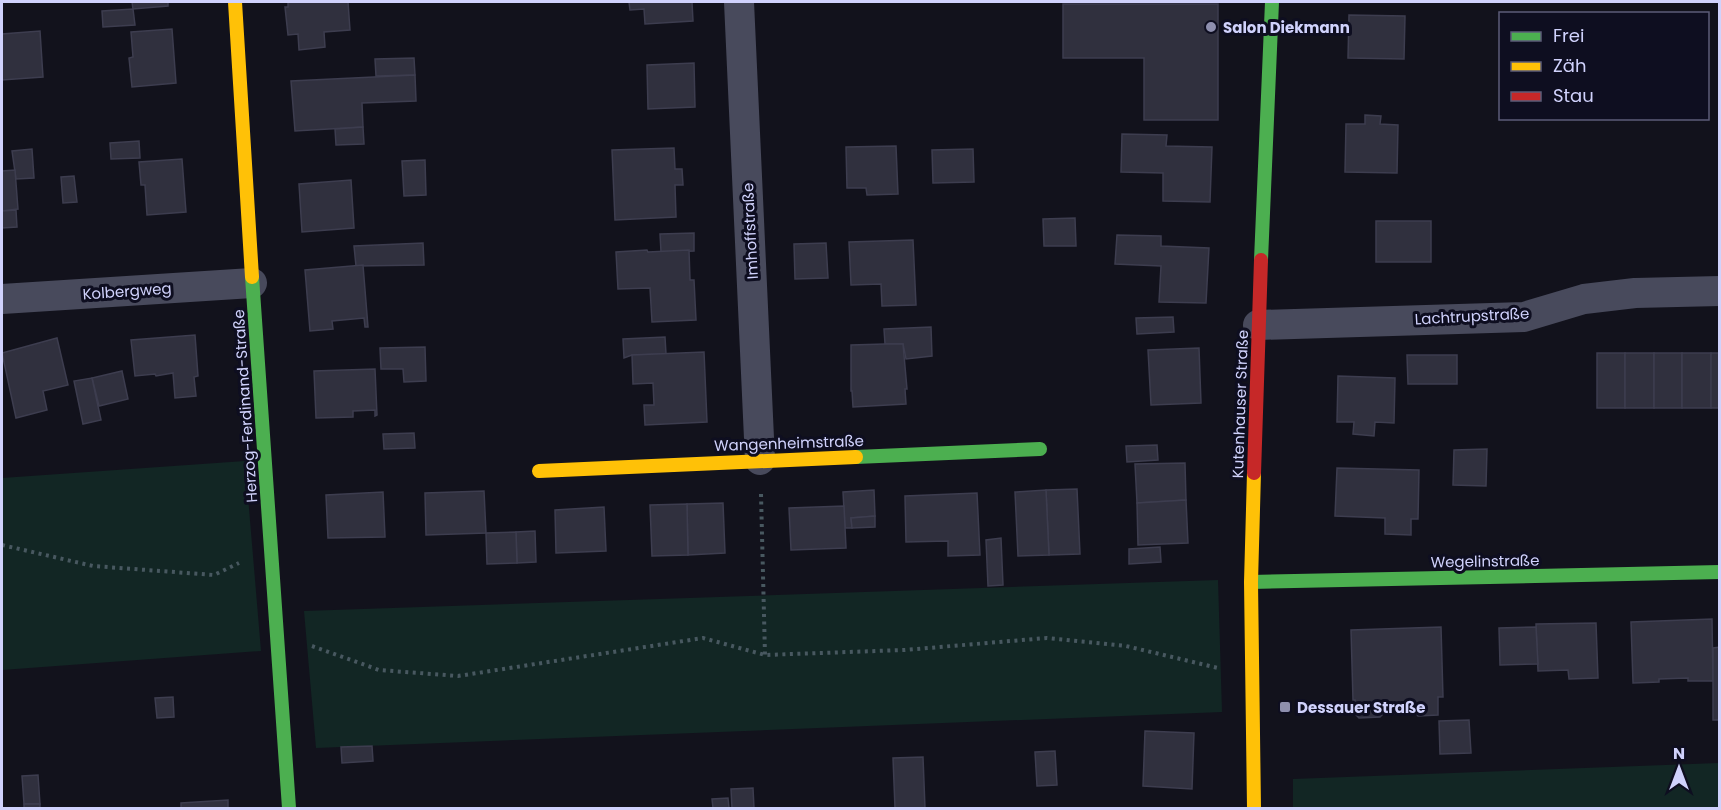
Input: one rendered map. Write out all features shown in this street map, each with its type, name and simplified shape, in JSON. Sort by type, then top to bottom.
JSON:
[{"type":"street","name":"Herzog-Ferdinand-Straße","points":[[235,2],[252,283],[289,808]]},
{"type":"street","name":"Imhoffstraße","points":[[739,2],[760,460]]},
{"type":"street","name":"Kutenhauser Straße","points":[[1254,808],[1251,582],[1258,325],[1272,2]]},
{"type":"street","name":"Kolbergweg","points":[[2,298],[252,283]]},
{"type":"street","name":"Lachtrupstraße","points":[[1258,325],[1524,317],[1584,299],[1635,293],[1719,291]]},
{"type":"street","name":"Wangenheimstraße","points":[[539,471],[1040,449]]},
{"type":"street","name":"Wegelinstraße","points":[[1251,582],[1719,572]]},
{"type":"path","points":[[760,460],[765,654]]},
{"type":"path","points":[[2,545],[93,566],[214,575],[272,547]]},
{"type":"path","points":[[278,634],[379,670],[458,676],[703,638],[765,654],[904,651],[1047,638],[1126,646],[1251,676]]},
{"type":"green space","points":[[245,461],[261,651],[2,670],[2,478]]},
{"type":"green space","points":[[1218,580],[1222,712],[316,748],[304,611]]},
{"type":"green space","points":[[1719,763],[1719,808],[1293,808],[1293,779]]},
{"type":"building","points":[[132,2],[168,2],[168,6],[133,9]]},
{"type":"building","points":[[288,2],[348,2],[350,30],[324,32],[325,47],[299,50],[298,34],[288,35],[285,7],[288,7]]},
{"type":"building","points":[[629,2],[692,2],[693,21],[645,24],[644,9],[630,10]]},
{"type":"building","points":[[1063,4],[1218,4],[1218,120],[1144,120],[1144,58],[1063,58]]},
{"type":"building","points":[[133,9],[135,25],[103,27],[102,11]]},
{"type":"building","points":[[1349,15],[1405,16],[1404,59],[1348,58]]},
{"type":"building","points":[[172,29],[176,83],[132,87],[129,58],[133,57],[131,32]]},
{"type":"building","points":[[40,31],[43,77],[2,80],[2,34]]},
{"type":"building","points":[[414,58],[415,75],[376,76],[375,59]]},
{"type":"building","points":[[694,63],[695,107],[648,109],[647,65]]},
{"type":"building","points":[[415,75],[416,101],[362,103],[363,127],[295,131],[291,81]]},
{"type":"building","points":[[1365,115],[1381,116],[1380,124],[1398,125],[1397,173],[1345,172],[1346,124],[1365,124]]},
{"type":"building","points":[[363,127],[364,144],[336,145],[335,129]]},
{"type":"building","points":[[1122,134],[1167,135],[1166,146],[1212,147],[1210,202],[1163,201],[1163,173],[1121,172]]},
{"type":"building","points":[[139,141],[140,158],[111,159],[110,143]]},
{"type":"building","points":[[896,146],[898,194],[867,195],[866,188],[847,188],[846,147]]},
{"type":"building","points":[[674,148],[675,169],[682,169],[683,185],[675,185],[676,217],[615,220],[612,150]]},
{"type":"building","points":[[32,149],[34,178],[16,179],[12,151]]},
{"type":"building","points":[[973,149],[974,182],[933,183],[932,150]]},
{"type":"building","points":[[182,159],[186,212],[147,215],[145,185],[141,185],[139,162]]},
{"type":"building","points":[[425,160],[426,195],[404,196],[402,161]]},
{"type":"building","points":[[15,170],[18,209],[2,211],[2,171]]},
{"type":"building","points":[[74,176],[77,202],[63,203],[61,177]]},
{"type":"building","points":[[351,180],[354,228],[302,232],[299,184]]},
{"type":"building","points":[[16,210],[17,227],[2,228],[2,211]]},
{"type":"building","points":[[1075,218],[1076,246],[1044,246],[1043,219]]},
{"type":"building","points":[[1376,221],[1431,221],[1431,262],[1376,262]]},
{"type":"building","points":[[694,233],[694,251],[661,252],[660,234]]},
{"type":"building","points":[[1117,235],[1161,236],[1161,246],[1209,248],[1206,303],[1159,302],[1161,266],[1115,264]]},
{"type":"building","points":[[913,240],[916,305],[882,306],[881,284],[851,285],[849,242]]},
{"type":"building","points":[[423,243],[424,265],[356,266],[354,246]]},
{"type":"building","points":[[826,243],[828,278],[795,279],[794,244]]},
{"type":"building","points":[[647,250],[648,252],[689,250],[690,280],[694,280],[696,320],[652,322],[650,288],[618,289],[616,252]]},
{"type":"building","points":[[363,265],[368,327],[365,327],[364,318],[332,321],[333,329],[310,331],[305,270]]},
{"type":"building","points":[[1173,317],[1174,332],[1137,334],[1136,318]]},
{"type":"building","points":[[931,327],[932,356],[906,359],[903,344],[885,344],[884,329]]},
{"type":"building","points":[[195,335],[198,376],[194,377],[196,396],[175,398],[173,373],[135,376],[131,340]]},
{"type":"building","points":[[665,337],[666,354],[632,355],[624,358],[623,339]]},
{"type":"building","points":[[57,338],[68,385],[43,391],[47,410],[16,418],[2,353]]},
{"type":"building","points":[[903,344],[906,404],[853,407],[851,345]]},
{"type":"building","points":[[425,347],[426,381],[404,382],[403,369],[381,369],[380,348]]},
{"type":"building","points":[[1199,348],[1201,403],[1151,405],[1148,350]]},
{"type":"building","points":[[704,352],[707,422],[645,425],[644,405],[654,405],[653,383],[633,384],[632,355]]},
{"type":"building","points":[[1597,353],[1625,353],[1625,408],[1597,408]]},
{"type":"building","points":[[1625,353],[1654,353],[1654,408],[1625,408]]},
{"type":"building","points":[[1654,353],[1682,353],[1682,408],[1654,408]]},
{"type":"building","points":[[1682,353],[1711,353],[1711,408],[1682,408]]},
{"type":"building","points":[[1711,353],[1720,353],[1720,408],[1711,408]]},
{"type":"building","points":[[1407,355],[1457,355],[1457,384],[1408,384]]},
{"type":"building","points":[[375,369],[377,415],[375,416],[375,410],[353,411],[353,417],[316,418],[314,371]]},
{"type":"building","points":[[122,371],[128,399],[99,406],[92,378]]},
{"type":"building","points":[[1338,376],[1395,378],[1394,423],[1375,422],[1374,436],[1353,434],[1354,422],[1337,422]]},
{"type":"building","points":[[92,378],[101,420],[83,424],[74,381]]},
{"type":"building","points":[[414,433],[415,448],[384,449],[383,434]]},
{"type":"building","points":[[1157,445],[1158,460],[1127,462],[1126,446]]},
{"type":"building","points":[[1487,449],[1486,486],[1453,485],[1454,450]]},
{"type":"building","points":[[1185,463],[1186,500],[1137,503],[1135,464]]},
{"type":"building","points":[[1337,468],[1419,470],[1418,519],[1411,519],[1411,535],[1385,534],[1385,518],[1335,516]]},
{"type":"building","points":[[1077,489],[1080,554],[1049,555],[1046,490]]},
{"type":"building","points":[[874,490],[875,516],[851,518],[852,528],[845,528],[843,492]]},
{"type":"building","points":[[1046,490],[1049,555],[1018,556],[1015,492]]},
{"type":"building","points":[[484,491],[486,533],[426,535],[425,493]]},
{"type":"building","points":[[383,492],[385,537],[328,538],[326,495]]},
{"type":"building","points":[[977,493],[980,555],[948,556],[948,541],[906,542],[905,496]]},
{"type":"building","points":[[1186,500],[1188,543],[1138,545],[1137,503]]},
{"type":"building","points":[[723,503],[725,553],[688,555],[687,504]]},
{"type":"building","points":[[687,504],[688,555],[652,556],[650,505]]},
{"type":"building","points":[[844,506],[846,548],[791,550],[789,508]]},
{"type":"building","points":[[604,507],[606,551],[556,553],[555,510]]},
{"type":"building","points":[[875,516],[875,527],[852,528],[851,518]]},
{"type":"building","points":[[535,531],[536,562],[517,563],[516,532]]},
{"type":"building","points":[[516,532],[517,563],[487,564],[486,533]]},
{"type":"building","points":[[1001,538],[1003,585],[988,586],[986,540]]},
{"type":"building","points":[[1160,547],[1161,562],[1129,564],[1129,549]]},
{"type":"building","points":[[1712,619],[1713,681],[1688,681],[1688,678],[1633,683],[1631,622]]},
{"type":"building","points":[[1596,623],[1598,678],[1569,679],[1568,670],[1538,671],[1536,624]]},
{"type":"building","points":[[1441,627],[1443,697],[1438,697],[1438,715],[1418,716],[1413,709],[1410,713],[1359,718],[1356,715],[1355,700],[1353,700],[1351,630]]},
{"type":"building","points":[[1536,627],[1538,664],[1500,665],[1499,628]]},
{"type":"building","points":[[1720,647],[1720,720],[1713,720],[1713,648]]},
{"type":"building","points":[[173,697],[174,717],[157,718],[155,698]]},
{"type":"building","points":[[1469,720],[1471,753],[1440,754],[1439,721]]},
{"type":"building","points":[[1145,731],[1194,733],[1192,789],[1143,786]]},
{"type":"building","points":[[372,746],[373,761],[342,763],[341,747]]},
{"type":"building","points":[[1055,751],[1057,785],[1037,786],[1035,752]]},
{"type":"building","points":[[923,757],[925,808],[895,808],[893,758]]},
{"type":"building","points":[[38,775],[40,804],[24,804],[22,776]]},
{"type":"building","points":[[753,788],[754,808],[732,808],[731,789]]},
{"type":"building","points":[[728,798],[729,808],[713,808],[712,799]]},
{"type":"building","points":[[228,800],[228,808],[181,808],[181,803]]},
{"type":"building","points":[[24,804],[40,804],[40,808],[24,808]]},
{"type":"traffic: fast","points":[[1261,260],[1272,2]]},
{"type":"traffic: fast","points":[[252,277],[289,808]]},
{"type":"traffic: fast","points":[[856,457],[1040,449]]},
{"type":"traffic: fast","points":[[1251,582],[1720,572]]},
{"type":"traffic: slow","points":[[235,2],[252,277]]},
{"type":"traffic: slow","points":[[539,471],[856,457]]},
{"type":"traffic: slow","points":[[1254,473],[1251,582],[1254,808]]},
{"type":"traffic: jam","points":[[1254,473],[1261,260]]},
{"type":"place","name":"Salon Diekmann","points":[[1211,27]]},
{"type":"place","name":"Dessauer Straße","points":[[1285,707]]}]
